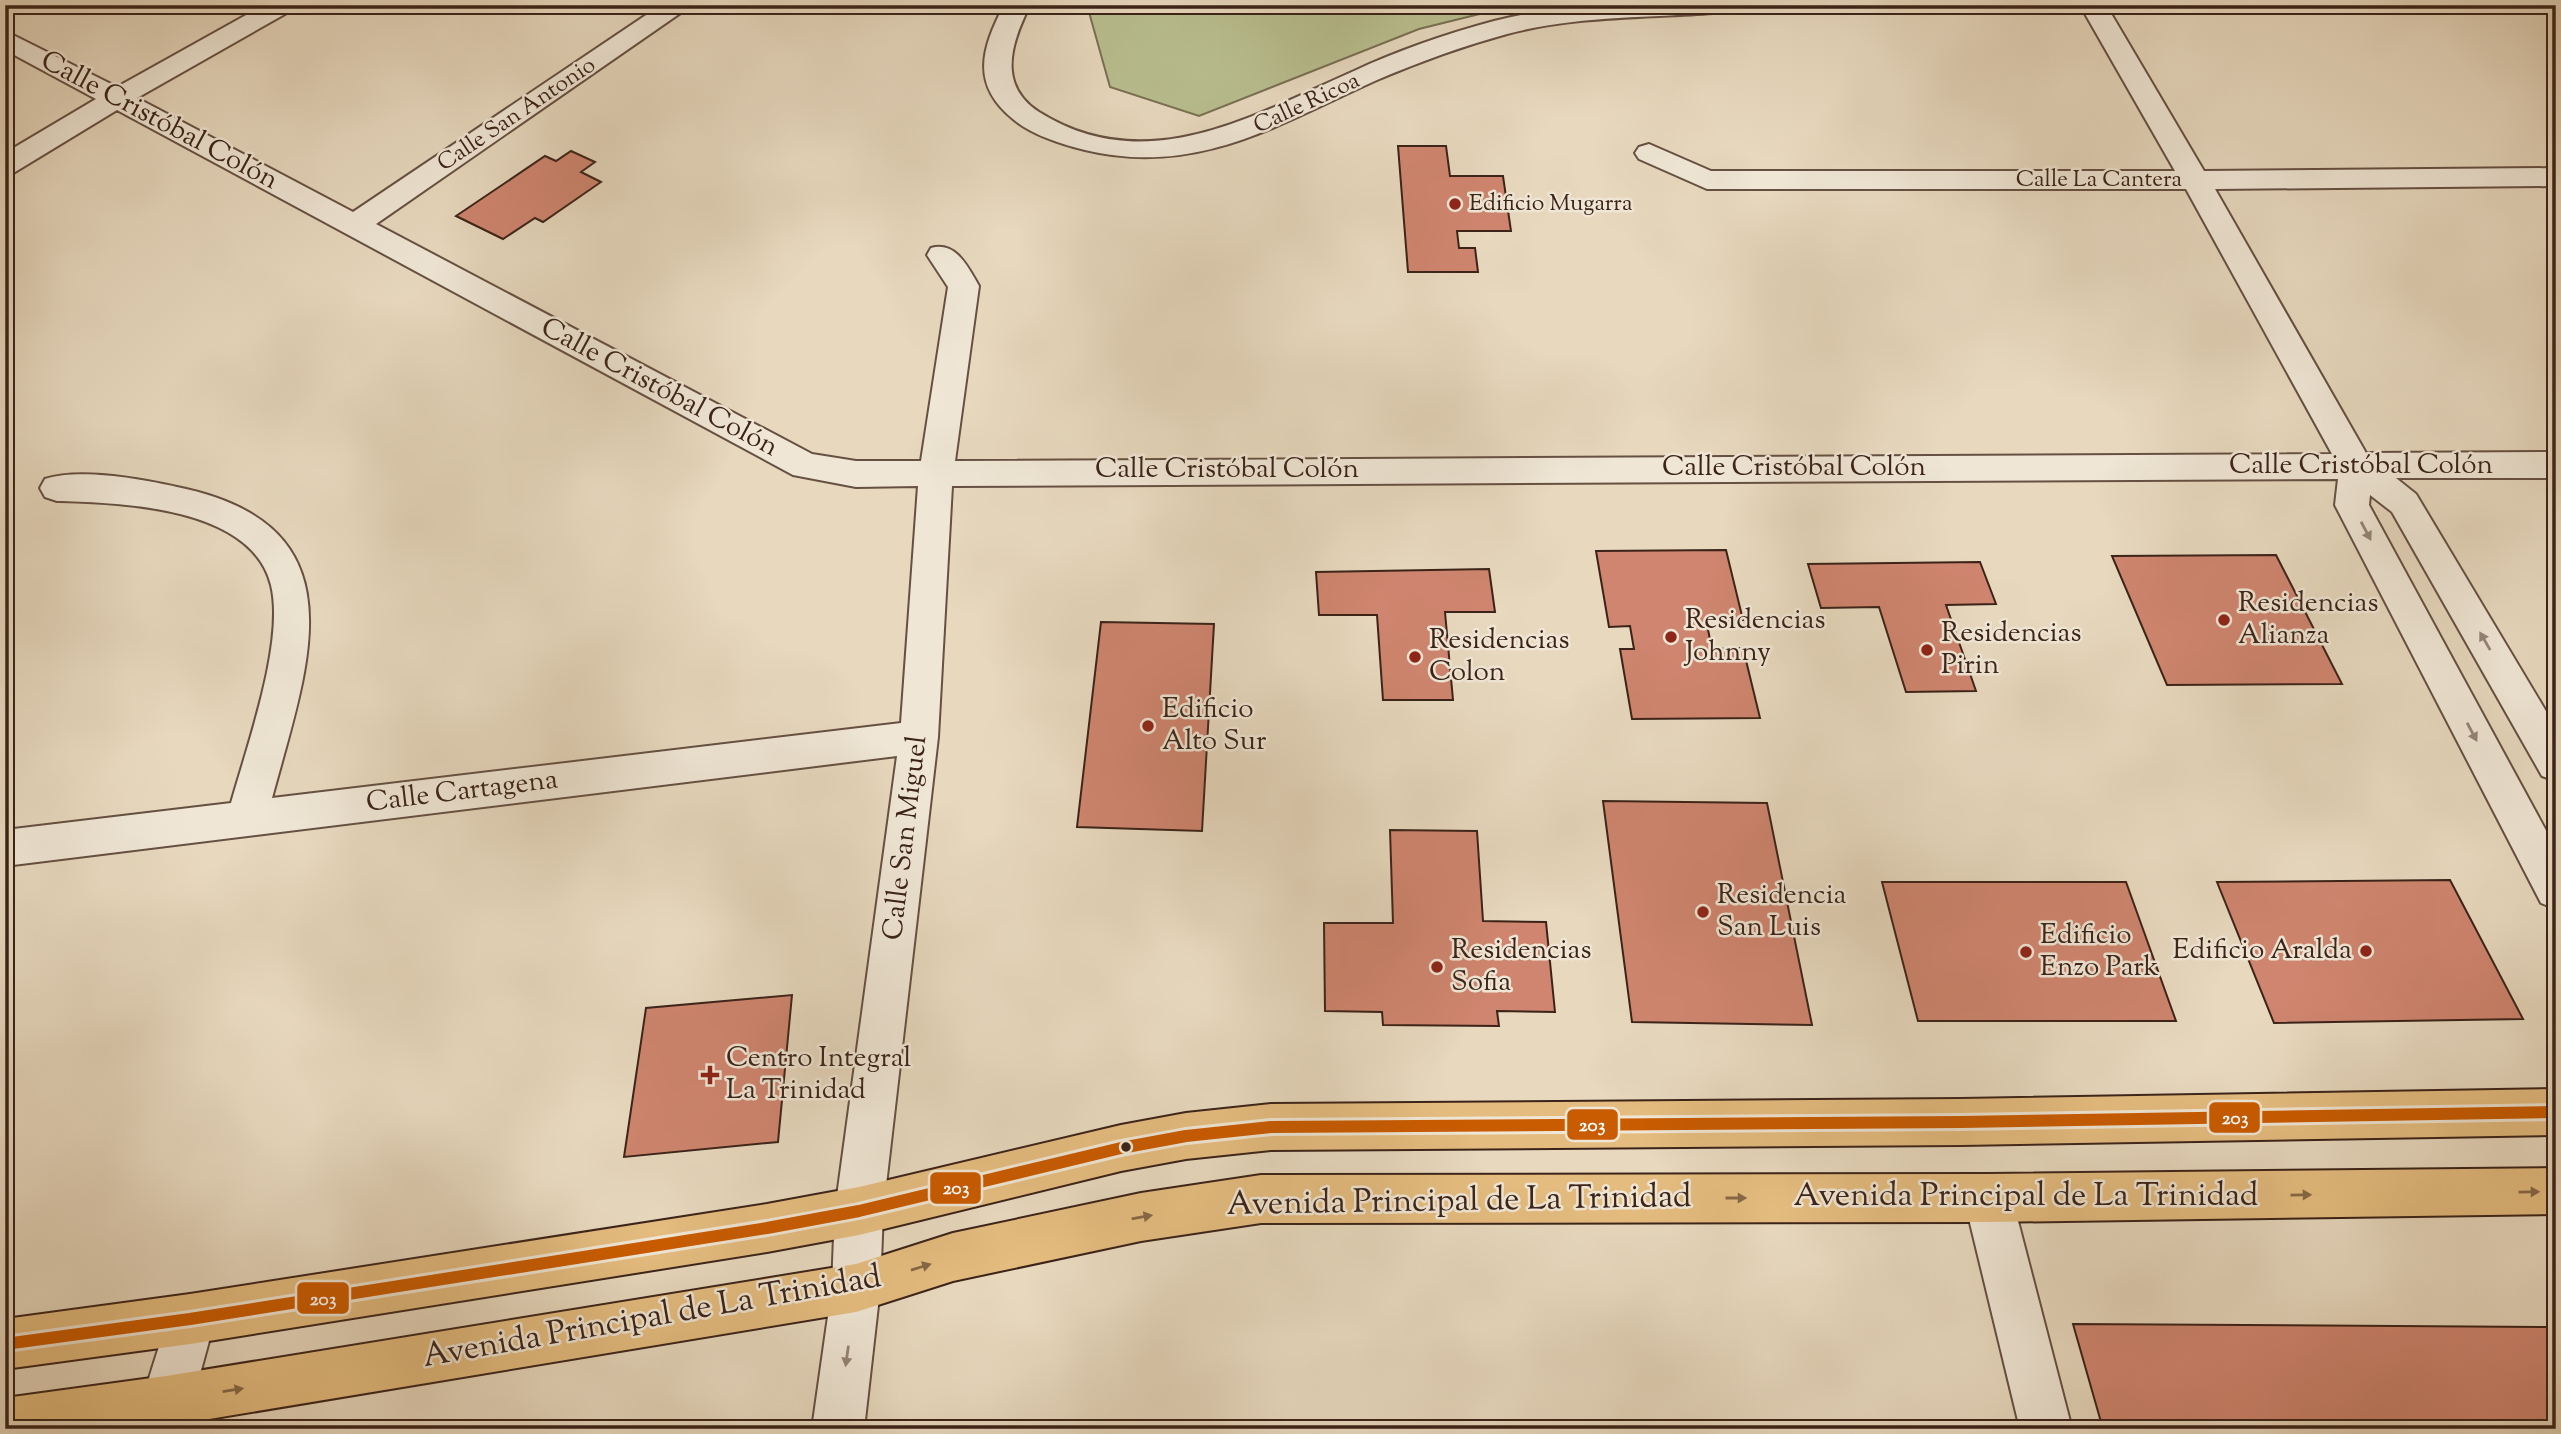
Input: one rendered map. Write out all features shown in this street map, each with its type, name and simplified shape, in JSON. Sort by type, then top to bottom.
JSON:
[{"type":"main road","points":[[5,1344],[190,1319],[859,1211],[1121,1148],[1186,1136],[1271,1127],[1961,1122],[2556,1112]]},
{"type":"main road","name":"Avenida Principal de La Trinidad","points":[[5,1424],[162,1415],[856,1288],[966,1254],[1141,1217],[1261,1199],[1988,1198],[2556,1191]]},
{"type":"street","points":[[5,166],[116,99],[283,5]]},
{"type":"street","name":"Calle San Antonio","points":[[354,225],[679,5]]},
{"type":"street","name":"Calle Ricoa","points":[[1017,5],[1000,41],[996,79],[1002,95],[1014,108],[1036,123],[1090,143],[1123,151],[1156,152],[1192,148],[1245,132],[1346,85],[1440,46],[1527,20],[1713,5]]},
{"type":"street","points":[[2093,5],[2196,180],[2356,466],[2404,503],[2556,764]]},
{"type":"street","name":"Calle Cristóbal Colón","points":[[5,39],[805,466],[856,474],[2556,465]]},
{"type":"street","name":"Calle La Cantera","points":[[1649,153],[1707,180],[2556,177]]},
{"type":"street","name":"Calle San Miguel","points":[[838,1429],[856,1288],[859,1211],[919,737],[936,472],[964,286],[942,255]]},
{"type":"street","points":[[2356,466],[2353,505],[2556,890]]},
{"type":"street","points":[[57,488],[140,491],[193,503],[225,513],[269,547],[289,583],[290,628],[282,681],[247,817]]},
{"type":"street","name":"Calle Cartagena","points":[[5,848],[919,737]]},
{"type":"street","points":[[1988,1198],[2046,1429]]},
{"type":"street","points":[[162,1415],[190,1319]]},
{"type":"green space","points":[[1087,5],[1516,5],[1419,29],[1199,116],[1110,87]]},
{"type":"building","name":"Edificio Mugarra","points":[[1398,146],[1446,146],[1450,176],[1503,176],[1511,231],[1457,231],[1459,248],[1475,248],[1478,272],[1408,272]]},
{"type":"building","points":[[571,151],[595,162],[581,172],[601,182],[543,222],[535,218],[503,239],[456,216],[545,156],[556,161]]},
{"type":"building","name":"Residencias Johnny","points":[[1726,550],[1743,620],[1706,620],[1712,649],[1743,648],[1760,718],[1632,719],[1620,649],[1634,649],[1630,626],[1609,627],[1596,551]]},
{"type":"building","name":"Residencias Alianza","points":[[2276,555],[2342,684],[2167,685],[2112,556]]},
{"type":"building","name":"Residencias Pirin","points":[[1980,562],[1996,604],[1946,605],[1976,691],[1906,692],[1879,607],[1821,608],[1808,564]]},
{"type":"building","name":"Residencias Colon","points":[[1489,569],[1495,612],[1445,612],[1453,700],[1383,700],[1377,615],[1319,615],[1316,572]]},
{"type":"building","name":"Edificio Alto Sur","points":[[1101,622],[1214,624],[1202,831],[1077,827]]},
{"type":"building","name":"Residencia San Luis","points":[[1603,801],[1767,803],[1812,1025],[1632,1022]]},
{"type":"building","name":"Residencias Sofia","points":[[1390,830],[1477,831],[1483,921],[1546,922],[1555,1012],[1497,1011],[1499,1026],[1383,1025],[1382,1012],[1325,1011],[1324,923],[1393,923]]},
{"type":"building","name":"Edificio Aralda","points":[[2450,880],[2523,1019],[2274,1023],[2217,882]]},
{"type":"building","name":"Edificio Enzo Park","points":[[1882,882],[2126,882],[2176,1021],[1918,1021]]},
{"type":"building","name":"Centro Integral La Trinidad","points":[[792,995],[778,1142],[624,1157],[646,1008]]},
{"type":"building","points":[[2073,1324],[2556,1327],[2556,1429],[2103,1429]]},
{"type":"transit line","name":"203","points":[[5,1344],[190,1319],[767,1228],[859,1211],[1121,1148],[1186,1136],[1271,1127],[1961,1122],[2556,1112]]},
{"type":"place","name":"Edificio Mugarra","points":[[1455,204]]},
{"type":"place","name":"Residencias Alianza","points":[[2224,620]]},
{"type":"place","name":"Residencias Johnny","points":[[1671,637]]},
{"type":"place","name":"Residencias Pirin","points":[[1927,650]]},
{"type":"place","name":"Residencias Colon","points":[[1415,657]]},
{"type":"place","name":"Edificio Alto Sur","points":[[1148,726]]},
{"type":"place","name":"Residencia San Luis","points":[[1703,912]]},
{"type":"place","name":"Edificio Aralda","points":[[2366,951]]},
{"type":"place","name":"Edificio Enzo Park","points":[[2026,952]]},
{"type":"place","name":"Residencias Sofia","points":[[1437,967]]},
{"type":"place","name":"Centro Integral La Trinidad","points":[[710,1075]]}]
